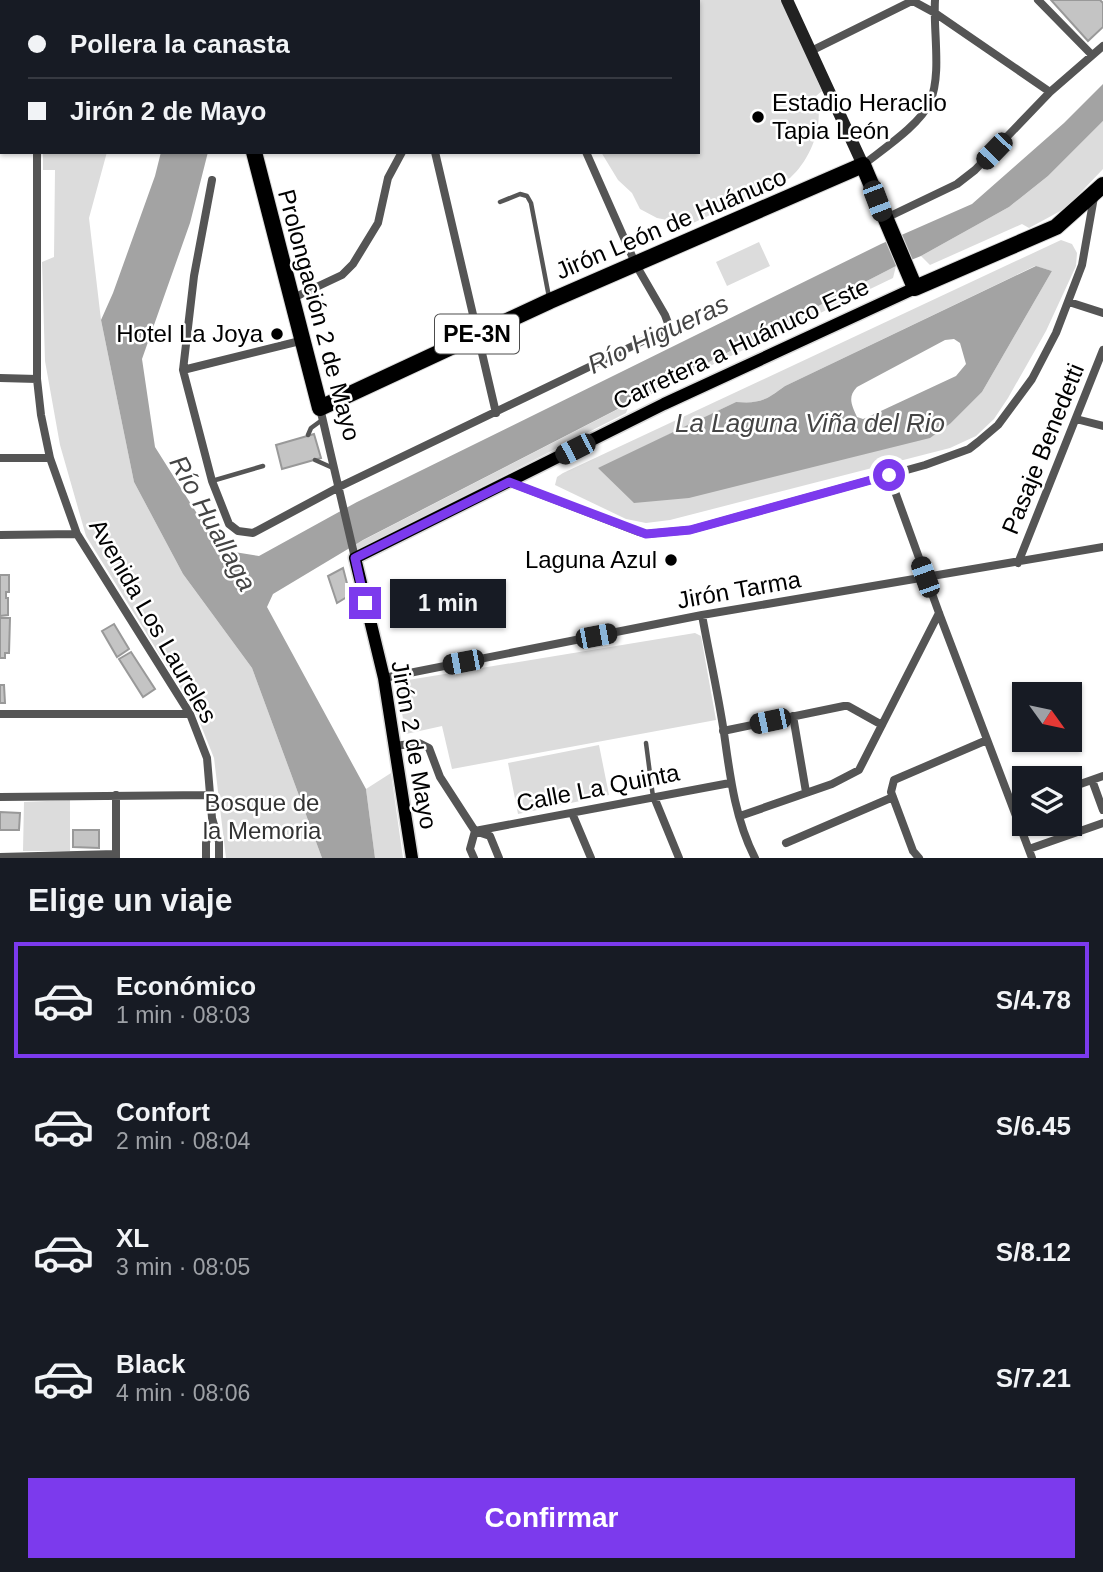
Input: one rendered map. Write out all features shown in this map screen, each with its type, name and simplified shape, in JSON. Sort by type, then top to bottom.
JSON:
[{"type":"highway","name":"Prolongación 2 de Mayo","points":[[255,154],[321,413]]},
{"type":"highway","points":[[863,166],[915,288]]},
{"type":"highway","name":"Jirón León de Huánuco","points":[[321,413],[477,334],[863,166]]},
{"type":"highway","name":"Carretera a Huánuco Este","points":[[915,288],[1056,227],[1099,189]]},
{"type":"main road","name":"Carretera a Huánuco Este","points":[[354,553],[509,482],[664,404],[915,288]]},
{"type":"main road","name":"Jirón 2 de Mayo","points":[[354,553],[384,678],[412,858]]},
{"type":"street","points":[[787,0],[863,166]]},
{"type":"street","points":[[811,51],[912,0],[1050,92]]},
{"type":"street","name":"Jirón León de Huánuco","points":[[863,166],[915,122],[930,104],[936,80],[935,0]]},
{"type":"street","points":[[1038,0],[1092,55]]},
{"type":"street","points":[[886,223],[966,177],[1050,92],[1103,46]]},
{"type":"street","name":"Avenida Los Laureles","points":[[37,154],[37,379],[50,458],[78,534],[190,714],[207,758],[212,818],[219,842],[219,858]]},
{"type":"street","points":[[292,299],[342,275],[354,264],[378,223],[388,178],[401,154]]},
{"type":"street","points":[[435,154],[496,413]]},
{"type":"street","points":[[212,180],[194,276],[183,370],[212,481],[229,524],[243,533],[253,533],[666,330],[668,323],[665,315],[636,265],[587,154]]},
{"type":"street","points":[[509,482],[646,534],[690,530],[925,465],[969,449],[998,425],[1032,379],[1056,333],[1082,265],[1099,189]]},
{"type":"street","points":[[1069,302],[1103,313]]},
{"type":"street","points":[[183,370],[304,340]]},
{"type":"street","name":"Pasaje Benedetti","points":[[1018,563],[1103,349]]},
{"type":"street","points":[[0,378],[37,379]]},
{"type":"street","name":"Prolongación 2 de Mayo","points":[[321,413],[354,553]]},
{"type":"street","points":[[1076,419],[1103,426]]},
{"type":"street","points":[[0,458],[50,458]]},
{"type":"street","points":[[889,475],[1030,854],[1103,823]]},
{"type":"street","points":[[0,535],[78,534]]},
{"type":"street","name":"Jirón Tarma","points":[[384,678],[702,615],[1103,547]]},
{"type":"street","points":[[740,816],[832,784],[859,770],[939,614]]},
{"type":"street","points":[[702,615],[730,783],[746,839],[755,858]]},
{"type":"street","points":[[723,731],[848,706],[883,725]]},
{"type":"street","points":[[0,714],[190,714]]},
{"type":"street","points":[[793,716],[806,792]]},
{"type":"street","points":[[919,858],[913,851],[893,797],[891,786],[894,780],[987,740]]},
{"type":"street","points":[[394,746],[419,743],[429,748],[440,777],[475,831],[490,836],[499,858]]},
{"type":"street","points":[[1082,783],[1103,776]]},
{"type":"street","points":[[1092,780],[1103,810]]},
{"type":"street","name":"Calle La Quinta","points":[[475,831],[730,783]]},
{"type":"street","points":[[0,857],[116,856],[116,795]]},
{"type":"street","points":[[0,797],[210,796]]},
{"type":"street","points":[[653,797],[679,858]]},
{"type":"street","points":[[786,843],[893,797]]},
{"type":"street","points":[[572,813],[591,858]]},
{"type":"street","name":"Avenida Los Laureles","points":[[206,858],[206,843],[212,818]]},
{"type":"street","points":[[474,858],[470,849],[475,831]]},
{"type":"lane","points":[[500,202],[520,194],[527,196],[531,203],[550,301]]},
{"type":"lane","points":[[308,435],[321,413]]},
{"type":"lane","points":[[315,460],[335,468]]},
{"type":"lane","points":[[212,481],[263,466]]},
{"type":"lane","points":[[646,743],[653,797]]},
{"type":"green space","name":"Estadio Heraclio Tapia León","points":[[700,0],[782,0],[822,91],[816,96],[819,118],[814,140],[798,170],[790,178],[693,223],[657,218],[640,209],[632,193],[618,180],[602,154],[700,154]]},
{"type":"green space","points":[[1103,121],[1103,169],[1066,208],[1029,228],[1022,224],[930,265],[921,256],[1009,207],[1048,176]]},
{"type":"green space","name":"Bosque de la Memoria","points":[[43,154],[106,154],[89,218],[101,320],[134,482],[183,574],[252,668],[322,858],[226,858],[214,758],[196,713],[86,536],[60,445],[45,361],[42,262],[54,257],[55,170],[43,170]]},
{"type":"green space","points":[[1061,240],[1072,244],[1077,253],[1076,266],[1046,331],[1008,398],[994,419],[976,436],[950,448],[670,520],[646,523],[626,519],[555,485],[557,477]],"holes":[[[1035,266],[1052,271],[982,392],[951,423],[598,469],[736,402],[757,402],[767,398],[785,386]]]},
{"type":"green space","points":[[759,242],[770,266],[727,286],[716,262]]},
{"type":"green space","points":[[896,266],[893,278],[629,405],[626,413],[358,550],[352,546]]},
{"type":"green space","points":[[695,633],[701,636],[716,720],[452,769],[442,726],[406,734],[396,682]]},
{"type":"green space","points":[[599,745],[609,795],[518,814],[508,763]]},
{"type":"green space","points":[[391,773],[403,858],[375,858],[366,789]]},
{"type":"green space","points":[[70,800],[70,851],[23,851],[24,802]]},
{"type":"water","points":[[1103,84],[1103,121],[1048,176],[1009,207],[921,256],[896,266],[363,540],[273,594],[267,607],[366,789],[375,858],[322,858],[252,668],[183,574],[134,482],[101,320],[155,176],[160,154],[207,154],[190,223],[142,359],[155,447],[222,550],[259,556],[357,502],[881,244],[972,204],[1064,123]]},
{"type":"water","name":"La Laguna Viña del Rio","points":[[1036,266],[1052,271],[982,392],[951,423],[930,438],[689,498],[634,503],[598,468],[736,402],[762,400],[785,386]],"holes":[[[954,339],[960,343],[966,364],[956,376],[868,417],[857,417],[851,398],[857,387],[945,340]]]},
{"type":"building","points":[[1051,0],[1100,0],[1103,3],[1103,27],[1088,41]]},
{"type":"building","points":[[314,434],[321,458],[282,469],[276,445]]},
{"type":"building","points":[[343,568],[350,595],[337,603],[328,576]]},
{"type":"building","points":[[0,575],[9,575],[9,592],[6,592],[8,615],[0,616]]},
{"type":"building","points":[[0,618],[10,618],[9,653],[5,653],[5,658],[0,658]]},
{"type":"building","points":[[114,624],[129,649],[117,657],[102,631]]},
{"type":"building","points":[[131,652],[155,689],[143,697],[119,659]]},
{"type":"building","points":[[0,685],[4,685],[5,703],[0,703]]},
{"type":"building","points":[[0,812],[20,813],[19,830],[0,830]]},
{"type":"building","points":[[73,830],[99,830],[99,848],[73,847]]},
{"type":"place","name":"Estadio Heraclio Tapia León","points":[[758,117]]},
{"type":"place","name":"Hotel La Joya","points":[[277,334]]},
{"type":"place","name":"Laguna Azul","points":[[671,560]]},
{"type":"route","points":[[365,603],[355,558],[509,482],[646,534],[690,530],[889,475]]},
{"type":"water label","name":"Río Higueras","points":[[658,334]]},
{"type":"water label","name":"Río Huallaga","points":[[213,523]]}]
